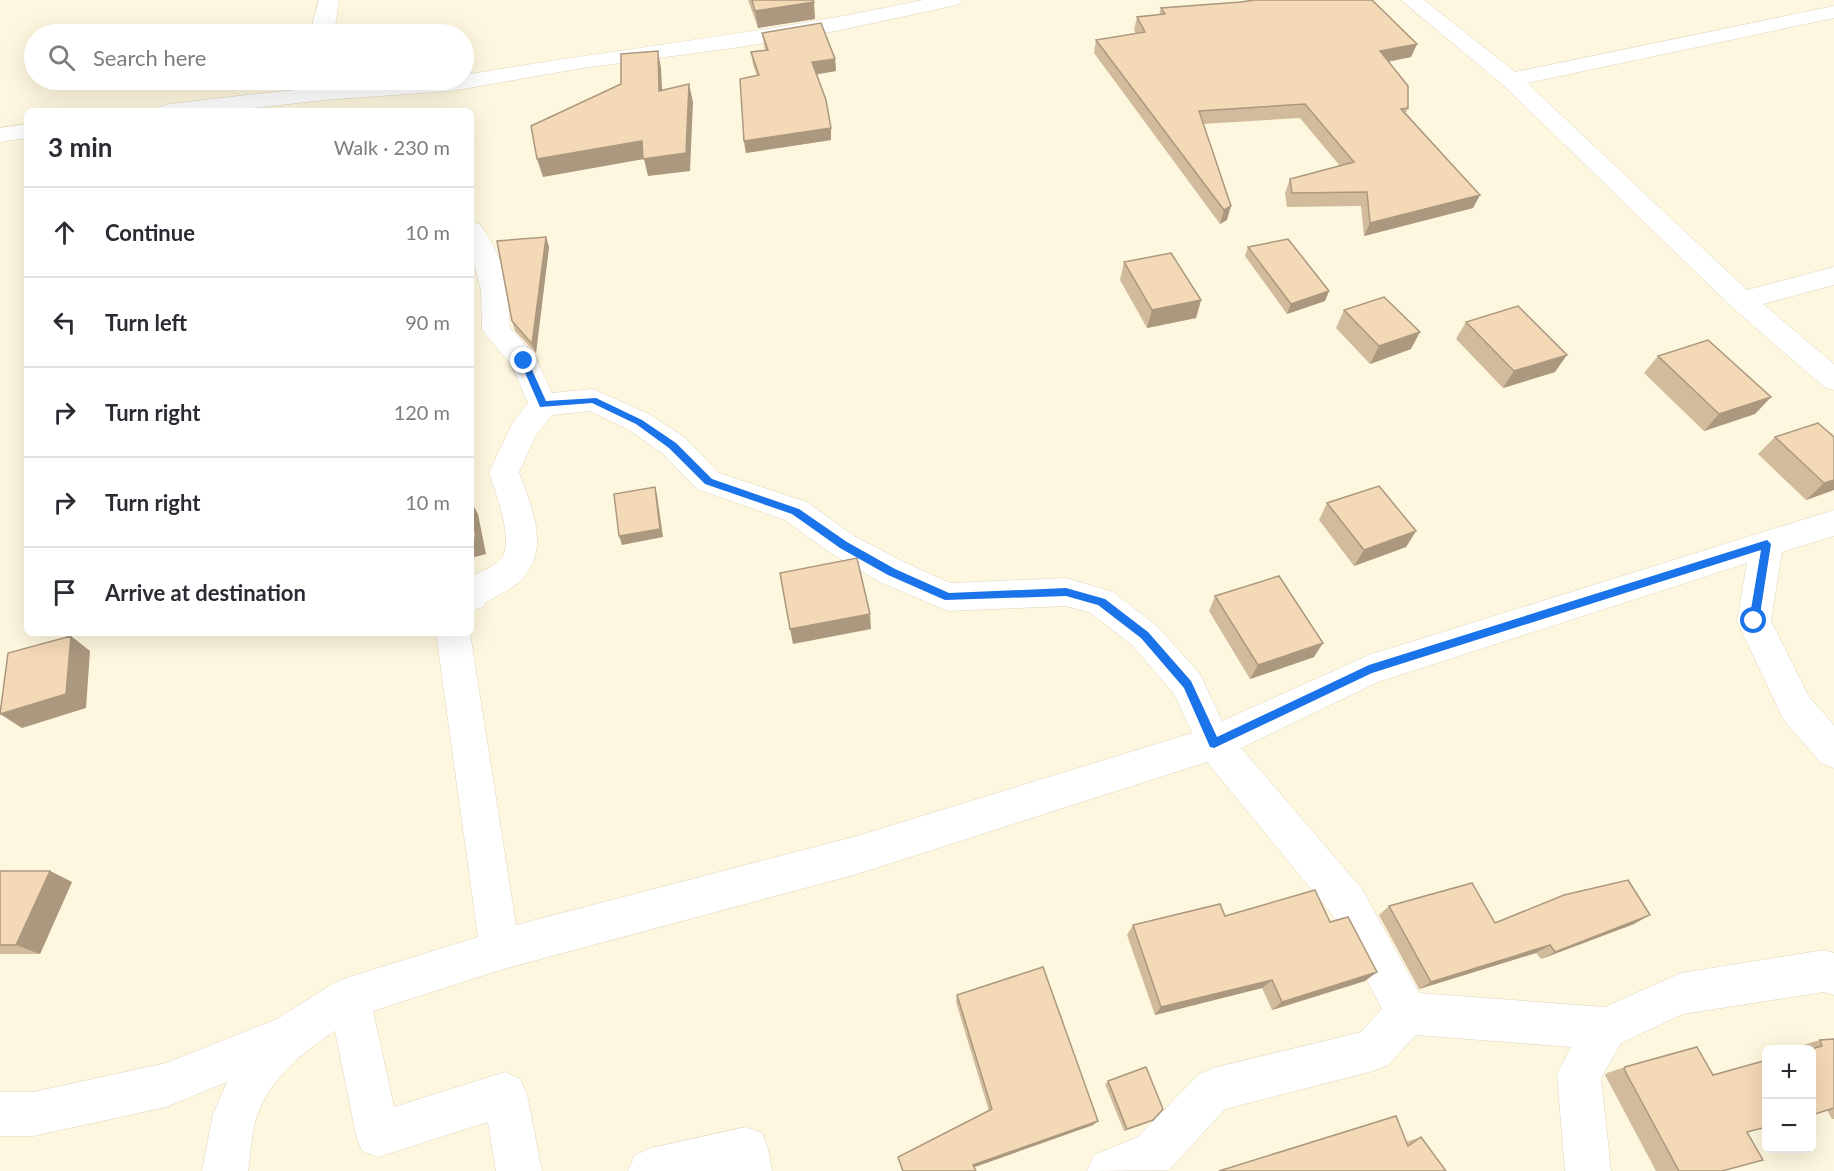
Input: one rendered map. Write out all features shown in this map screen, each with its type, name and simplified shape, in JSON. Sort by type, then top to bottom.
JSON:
[{"type":"street","points":[[324,24],[329,0]]},
{"type":"street","points":[[474,88],[583,61],[740,41],[836,25],[952,0]]},
{"type":"street","points":[[1410,0],[1511,80],[1742,301],[1834,380]]},
{"type":"street","points":[[1511,80],[1834,12]]},
{"type":"street","points":[[188,108],[299,90]]},
{"type":"street","points":[[398,90],[453,93],[465,90]]},
{"type":"street","points":[[0,135],[24,131]]},
{"type":"street","points":[[474,234],[484,247],[496,292],[496,330],[524,361],[543,405]]},
{"type":"street","points":[[1742,301],[1834,276]]},
{"type":"street","points":[[474,592],[513,567],[521,550],[519,519],[504,472],[523,430],[543,405],[593,400],[639,422],[673,445],[708,481],[796,511],[843,545],[892,572],[948,597],[1066,592],[1101,602],[1144,635],[1188,685],[1214,744],[1348,903],[1407,1013]]},
{"type":"street","points":[[0,1114],[33,1114],[166,1085],[291,1035],[349,998],[500,950],[857,855],[1214,744],[1369,669],[1834,523]]},
{"type":"street","points":[[1767,544],[1754,621],[1796,708],[1834,751]]},
{"type":"street","points":[[453,636],[500,950]]},
{"type":"street","points":[[1407,1013],[1606,1028],[1681,994],[1824,971],[1834,974]]},
{"type":"street","points":[[349,998],[378,1135],[505,1094],[519,1171]]},
{"type":"street","points":[[1110,1171],[1153,1154],[1213,1090],[1373,1050],[1407,1013]]},
{"type":"street","points":[[1588,1171],[1579,1074],[1606,1028]]},
{"type":"street","points":[[225,1171],[235,1114],[254,1074],[291,1035]]},
{"type":"street","points":[[651,1171],[746,1149],[749,1171]]},
{"type":"building","points":[[752,0],[813,0],[814,2],[755,11]]},
{"type":"building","points":[[1254,0],[1372,0],[1417,44],[1380,51],[1408,86],[1408,108],[1401,109],[1480,195],[1370,223],[1367,192],[1292,193],[1290,179],[1354,162],[1305,104],[1199,111],[1231,206],[1224,210],[1096,40],[1145,32],[1137,17],[1165,14],[1161,8]]},
{"type":"building","points":[[821,23],[835,59],[812,62],[826,100],[831,128],[744,141],[740,79],[759,75],[751,52],[768,50],[762,33]]},
{"type":"building","points":[[658,51],[659,91],[689,84],[686,153],[643,159],[642,141],[537,159],[531,126],[621,84],[621,54]]},
{"type":"building","points":[[546,237],[532,344],[512,321],[497,241]]},
{"type":"building","points":[[1288,239],[1329,291],[1291,304],[1248,247]]},
{"type":"building","points":[[1171,253],[1201,300],[1152,310],[1124,262]]},
{"type":"building","points":[[1384,297],[1420,332],[1379,346],[1344,310]]},
{"type":"building","points":[[1518,306],[1567,355],[1514,371],[1466,322]]},
{"type":"building","points":[[1708,340],[1771,397],[1719,414],[1658,356]]},
{"type":"building","points":[[1818,423],[1834,437],[1834,480],[1824,483],[1775,437]]},
{"type":"building","points":[[1379,486],[1416,531],[1364,550],[1327,503]]},
{"type":"building","points":[[655,487],[660,529],[619,536],[614,494]]},
{"type":"building","points":[[857,558],[870,614],[790,629],[780,573]]},
{"type":"building","points":[[1279,576],[1323,643],[1258,665],[1215,596]]},
{"type":"building","points":[[71,636],[66,694],[0,714],[8,653]]},
{"type":"building","points":[[0,871],[50,871],[16,945],[0,945]]},
{"type":"building","points":[[1628,880],[1650,915],[1555,952],[1550,945],[1431,982],[1389,906],[1472,883],[1495,923],[1564,895]]},
{"type":"building","points":[[1315,890],[1330,922],[1348,917],[1377,972],[1282,1002],[1272,980],[1161,1007],[1133,925],[1220,904],[1225,916]]},
{"type":"building","points":[[1043,967],[1098,1121],[973,1165],[976,1171],[903,1171],[898,1157],[992,1109],[957,995]]},
{"type":"building","points":[[1834,1039],[1834,1108],[1816,1114],[1816,1048],[1822,1046],[1820,1040]]},
{"type":"building","points":[[1697,1047],[1713,1075],[1762,1061],[1762,1128],[1747,1132],[1763,1160],[1722,1171],[1679,1171],[1624,1069]]},
{"type":"building","points":[[1146,1067],[1163,1109],[1153,1120],[1127,1129],[1108,1081]]},
{"type":"building","points":[[1396,1116],[1408,1146],[1421,1137],[1446,1171],[1219,1171]]},
{"type":"route","points":[[524,361],[543,405],[593,400],[639,422],[673,445],[708,481],[796,511],[843,545],[892,572],[948,597],[1066,592],[1101,602],[1144,635],[1188,685],[1214,744],[1369,669],[1767,544],[1754,621]]}]
